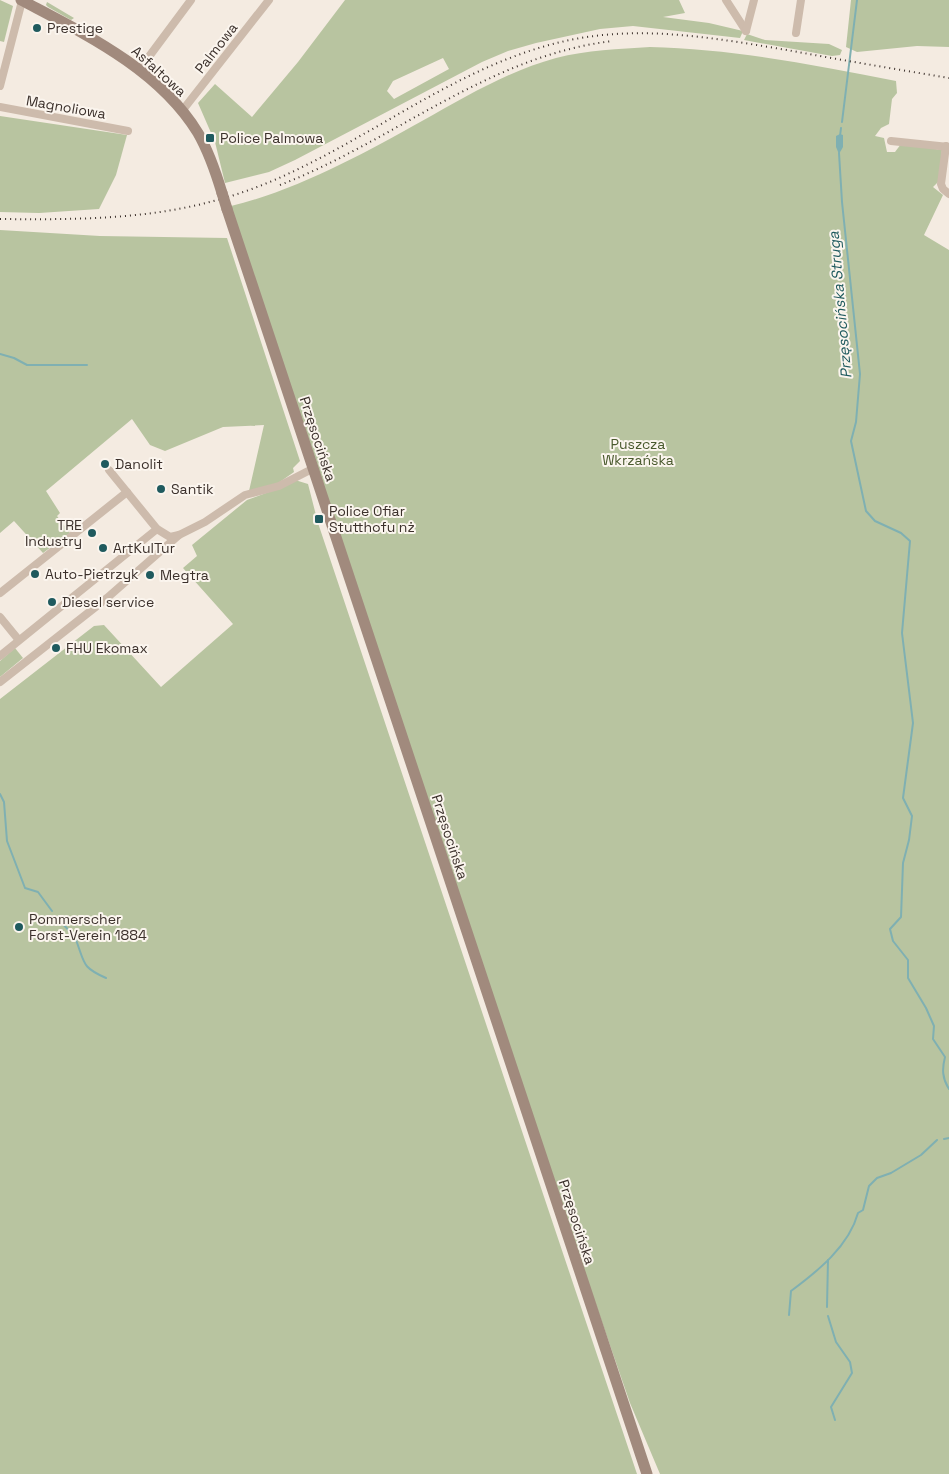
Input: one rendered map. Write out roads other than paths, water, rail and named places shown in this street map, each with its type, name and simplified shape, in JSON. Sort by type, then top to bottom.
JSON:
[{"type":"street","points":[[0,86],[22,0]]},
{"type":"street","name":"Asfaltowa","points":[[22,0],[109,49],[139,70],[182,111],[204,143],[227,210]]},
{"type":"street","points":[[139,70],[192,0]]},
{"type":"street","name":"Palmowa","points":[[182,111],[269,0]]},
{"type":"street","points":[[726,0],[746,31],[754,0]]},
{"type":"street","points":[[796,33],[802,0]]},
{"type":"street","name":"Magnoliowa","points":[[0,107],[128,131]]},
{"type":"street","points":[[890,140],[947,146],[941,184],[943,190],[949,194]]},
{"type":"street","name":"Przęsocińska","points":[[227,210],[647,1474]]},
{"type":"street","points":[[0,682],[114,592],[179,536],[213,518],[245,495],[279,486],[312,469]]},
{"type":"street","points":[[109,470],[157,529],[170,537],[179,536]]},
{"type":"street","points":[[0,594],[127,492]]},
{"type":"street","points":[[0,656],[157,529]]},
{"type":"street","points":[[0,617],[18,640]]},
{"type":"water","points":[[843,135],[843,147],[839,154],[836,147],[836,136]]},
{"type":"waterway","name":"Przęsocińska Struga","points":[[842,122],[857,0]]},
{"type":"waterway","name":"Przęsocińska Struga","points":[[840,136],[841,128]]},
{"type":"waterway","name":"Przęsocińska Struga","points":[[839,153],[842,202],[860,374],[856,422],[851,441],[866,511],[875,521],[901,533],[910,541],[902,633],[913,723],[903,798],[912,816],[909,840],[903,863],[901,917],[890,929],[893,941],[908,960],[908,978],[926,1008],[934,1026],[933,1039],[945,1057],[943,1073],[949,1089]]},
{"type":"waterway","points":[[0,354],[14,358],[27,365],[87,365]]},
{"type":"waterway","points":[[0,794],[4,802],[7,841],[25,888],[38,892],[52,911]]},
{"type":"waterway","points":[[58,919],[75,937],[85,964],[92,971],[106,978]]},
{"type":"waterway","points":[[944,1139],[949,1138]]},
{"type":"waterway","points":[[789,1315],[791,1291],[812,1275],[840,1247],[854,1225],[858,1213],[863,1210],[869,1186],[877,1178],[891,1173],[921,1155],[937,1140]]},
{"type":"waterway","points":[[827,1307],[828,1260]]},
{"type":"waterway","points":[[828,1316],[836,1342],[850,1362],[852,1373],[831,1407],[835,1420]]},
{"type":"railway","points":[[0,219],[77,219],[149,213],[184,208],[256,188],[326,155],[427,98],[496,63],[570,40],[624,34],[679,35],[733,41],[949,78]]},
{"type":"railway","points":[[280,185],[362,146],[483,81],[525,63],[568,49],[613,41]]},
{"type":"place","name":"Prestige","points":[[37,28]]},
{"type":"place","name":"Police Palmowa","points":[[210,138]]},
{"type":"place","name":"Danolit","points":[[105,464]]},
{"type":"place","name":"Santik","points":[[161,489]]},
{"type":"place","name":"Police Ofiar Stutthofu nż","points":[[319,519]]},
{"type":"place","name":"TRE Industry","points":[[92,533]]},
{"type":"place","name":"ArtKulTur","points":[[103,548]]},
{"type":"place","name":"Auto-Pietrzyk","points":[[35,574]]},
{"type":"place","name":"Megtra","points":[[150,575]]},
{"type":"place","name":"Diesel service","points":[[52,602]]},
{"type":"place","name":"FHU Ekomax","points":[[56,648]]},
{"type":"place","name":"Pommerscher Forst-Verein 1884","points":[[19,927]]},
{"type":"park label","name":"Puszcza Wkrzańska","points":[[638,452]]}]
